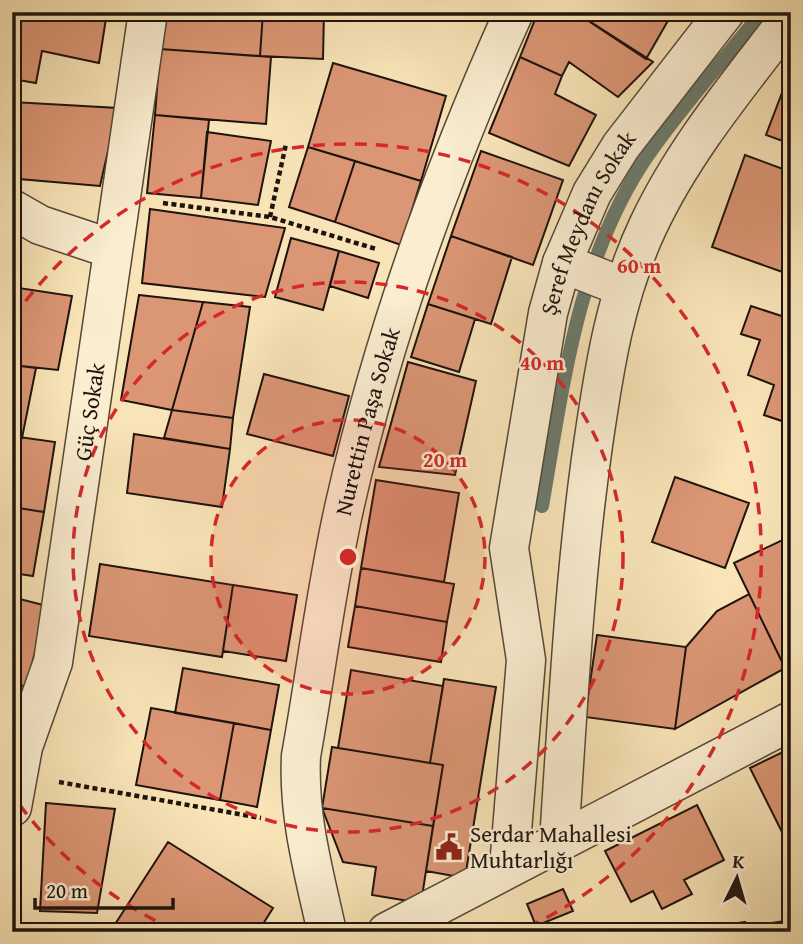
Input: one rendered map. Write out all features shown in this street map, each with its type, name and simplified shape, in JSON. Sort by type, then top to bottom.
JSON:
[{"type":"street","name":"Güç Sokak","points":[[15,791],[53,662],[118,198],[148,12]]},
{"type":"street","name":"Nurettin Paşa Sokak","points":[[327,932],[303,826],[299,792],[301,756],[344,507],[389,345],[417,261],[472,108],[514,12]]},
{"type":"street","name":"Şeref Meydanı Sokak","points":[[509,867],[526,660],[509,548],[538,359],[564,263],[592,193],[621,146],[724,12]]},
{"type":"street","points":[[559,841],[578,546],[606,352],[620,286],[649,224],[691,149],[791,16]]},
{"type":"street","points":[[12,209],[40,225],[112,248]]},
{"type":"street","points":[[564,263],[620,286]]},
{"type":"street","points":[[387,932],[791,721]]},
{"type":"path","points":[[271,217],[286,144]]},
{"type":"path","points":[[118,198],[271,217],[417,261]]},
{"type":"path","points":[[15,791],[303,826]]},
{"type":"building","points":[[12,12],[107,12],[99,63],[42,51],[36,83],[12,79]]},
{"type":"building","points":[[165,12],[263,12],[260,56],[160,49]]},
{"type":"building","points":[[263,12],[324,12],[323,59],[260,56]]},
{"type":"building","points":[[538,12],[575,12],[653,62],[618,97],[569,62],[562,76],[520,57]]},
{"type":"building","points":[[575,12],[673,12],[646,59]]},
{"type":"building","points":[[160,49],[271,57],[266,124],[155,115]]},
{"type":"building","points":[[520,57],[562,76],[555,94],[596,115],[569,166],[489,133]]},
{"type":"building","points":[[333,63],[446,96],[421,181],[308,147]]},
{"type":"building","points":[[791,69],[791,144],[766,135]]},
{"type":"building","points":[[12,102],[118,108],[100,186],[19,179]]},
{"type":"building","points":[[155,115],[209,120],[201,198],[147,193]]},
{"type":"building","points":[[207,132],[271,141],[258,205],[201,198]]},
{"type":"building","points":[[308,147],[355,161],[335,222],[289,207]]},
{"type":"building","points":[[481,151],[563,180],[533,265],[451,236]]},
{"type":"building","points":[[745,155],[791,172],[791,275],[712,247]]},
{"type":"building","points":[[355,161],[421,181],[401,245],[335,222]]},
{"type":"building","points":[[150,209],[285,228],[265,297],[142,283]]},
{"type":"building","points":[[451,236],[512,257],[491,324],[428,304]]},
{"type":"building","points":[[291,238],[339,251],[323,310],[275,297]]},
{"type":"building","points":[[339,251],[379,263],[368,298],[330,286]]},
{"type":"building","points":[[12,287],[72,296],[58,370],[12,365]]},
{"type":"building","points":[[139,295],[203,302],[172,410],[121,400]]},
{"type":"building","points":[[203,302],[250,307],[233,418],[172,410]]},
{"type":"building","points":[[428,304],[475,319],[459,372],[411,357]]},
{"type":"building","points":[[751,306],[791,319],[791,424],[764,415],[774,385],[748,375],[760,340],[741,334]]},
{"type":"building","points":[[408,362],[476,381],[455,475],[379,467]]},
{"type":"building","points":[[12,365],[36,368],[22,438],[12,436]]},
{"type":"building","points":[[264,374],[349,396],[333,456],[247,434]]},
{"type":"building","points":[[172,410],[233,418],[230,449],[164,438]]},
{"type":"building","points":[[134,434],[230,449],[222,507],[127,493]]},
{"type":"building","points":[[12,436],[55,442],[44,512],[12,507]]},
{"type":"building","points":[[675,477],[749,503],[725,568],[652,542]]},
{"type":"building","points":[[376,480],[459,493],[444,582],[361,568]]},
{"type":"building","points":[[12,507],[44,512],[33,576],[12,573]]},
{"type":"building","points":[[791,536],[791,665],[785,668],[734,563]]},
{"type":"building","points":[[100,564],[233,585],[222,657],[89,636]]},
{"type":"building","points":[[361,568],[454,584],[447,622],[355,606]]},
{"type":"building","points":[[233,585],[297,595],[286,661],[223,651]]},
{"type":"building","points":[[749,594],[785,668],[675,729],[686,647],[717,611]]},
{"type":"building","points":[[12,597],[47,606],[26,687],[12,683]]},
{"type":"building","points":[[355,606],[447,622],[441,662],[348,647]]},
{"type":"building","points":[[597,635],[686,647],[675,729],[585,717]]},
{"type":"building","points":[[183,668],[279,685],[271,730],[175,713]]},
{"type":"building","points":[[351,670],[443,686],[430,763],[338,748]]},
{"type":"building","points":[[444,679],[496,687],[465,878],[426,871],[443,765],[430,763]]},
{"type":"building","points":[[151,708],[234,723],[220,800],[136,785]]},
{"type":"building","points":[[234,723],[271,730],[257,807],[220,800]]},
{"type":"building","points":[[332,747],[443,765],[433,826],[322,808]]},
{"type":"building","points":[[791,748],[791,850],[750,768]]},
{"type":"building","points":[[46,803],[115,809],[97,913],[40,911]]},
{"type":"building","points":[[697,805],[724,860],[684,880],[692,894],[662,909],[653,891],[631,902],[605,851]]},
{"type":"building","points":[[322,808],[433,826],[421,903],[372,895],[376,867],[343,862]]},
{"type":"building","points":[[168,842],[273,908],[258,932],[110,932]]},
{"type":"building","points":[[563,889],[573,911],[536,926],[527,904]]},
{"type":"building","points":[[791,920],[791,932],[747,932],[746,927]]},
{"type":"building","points":[[745,922],[747,932],[681,932]]},
{"type":"waterway","points":[[542,506],[576,326],[604,239],[623,197],[659,139],[762,12]]},
{"type":"place","name":"Serdar Mahallesi Muhtarlığı","points":[[449,847]]}]
